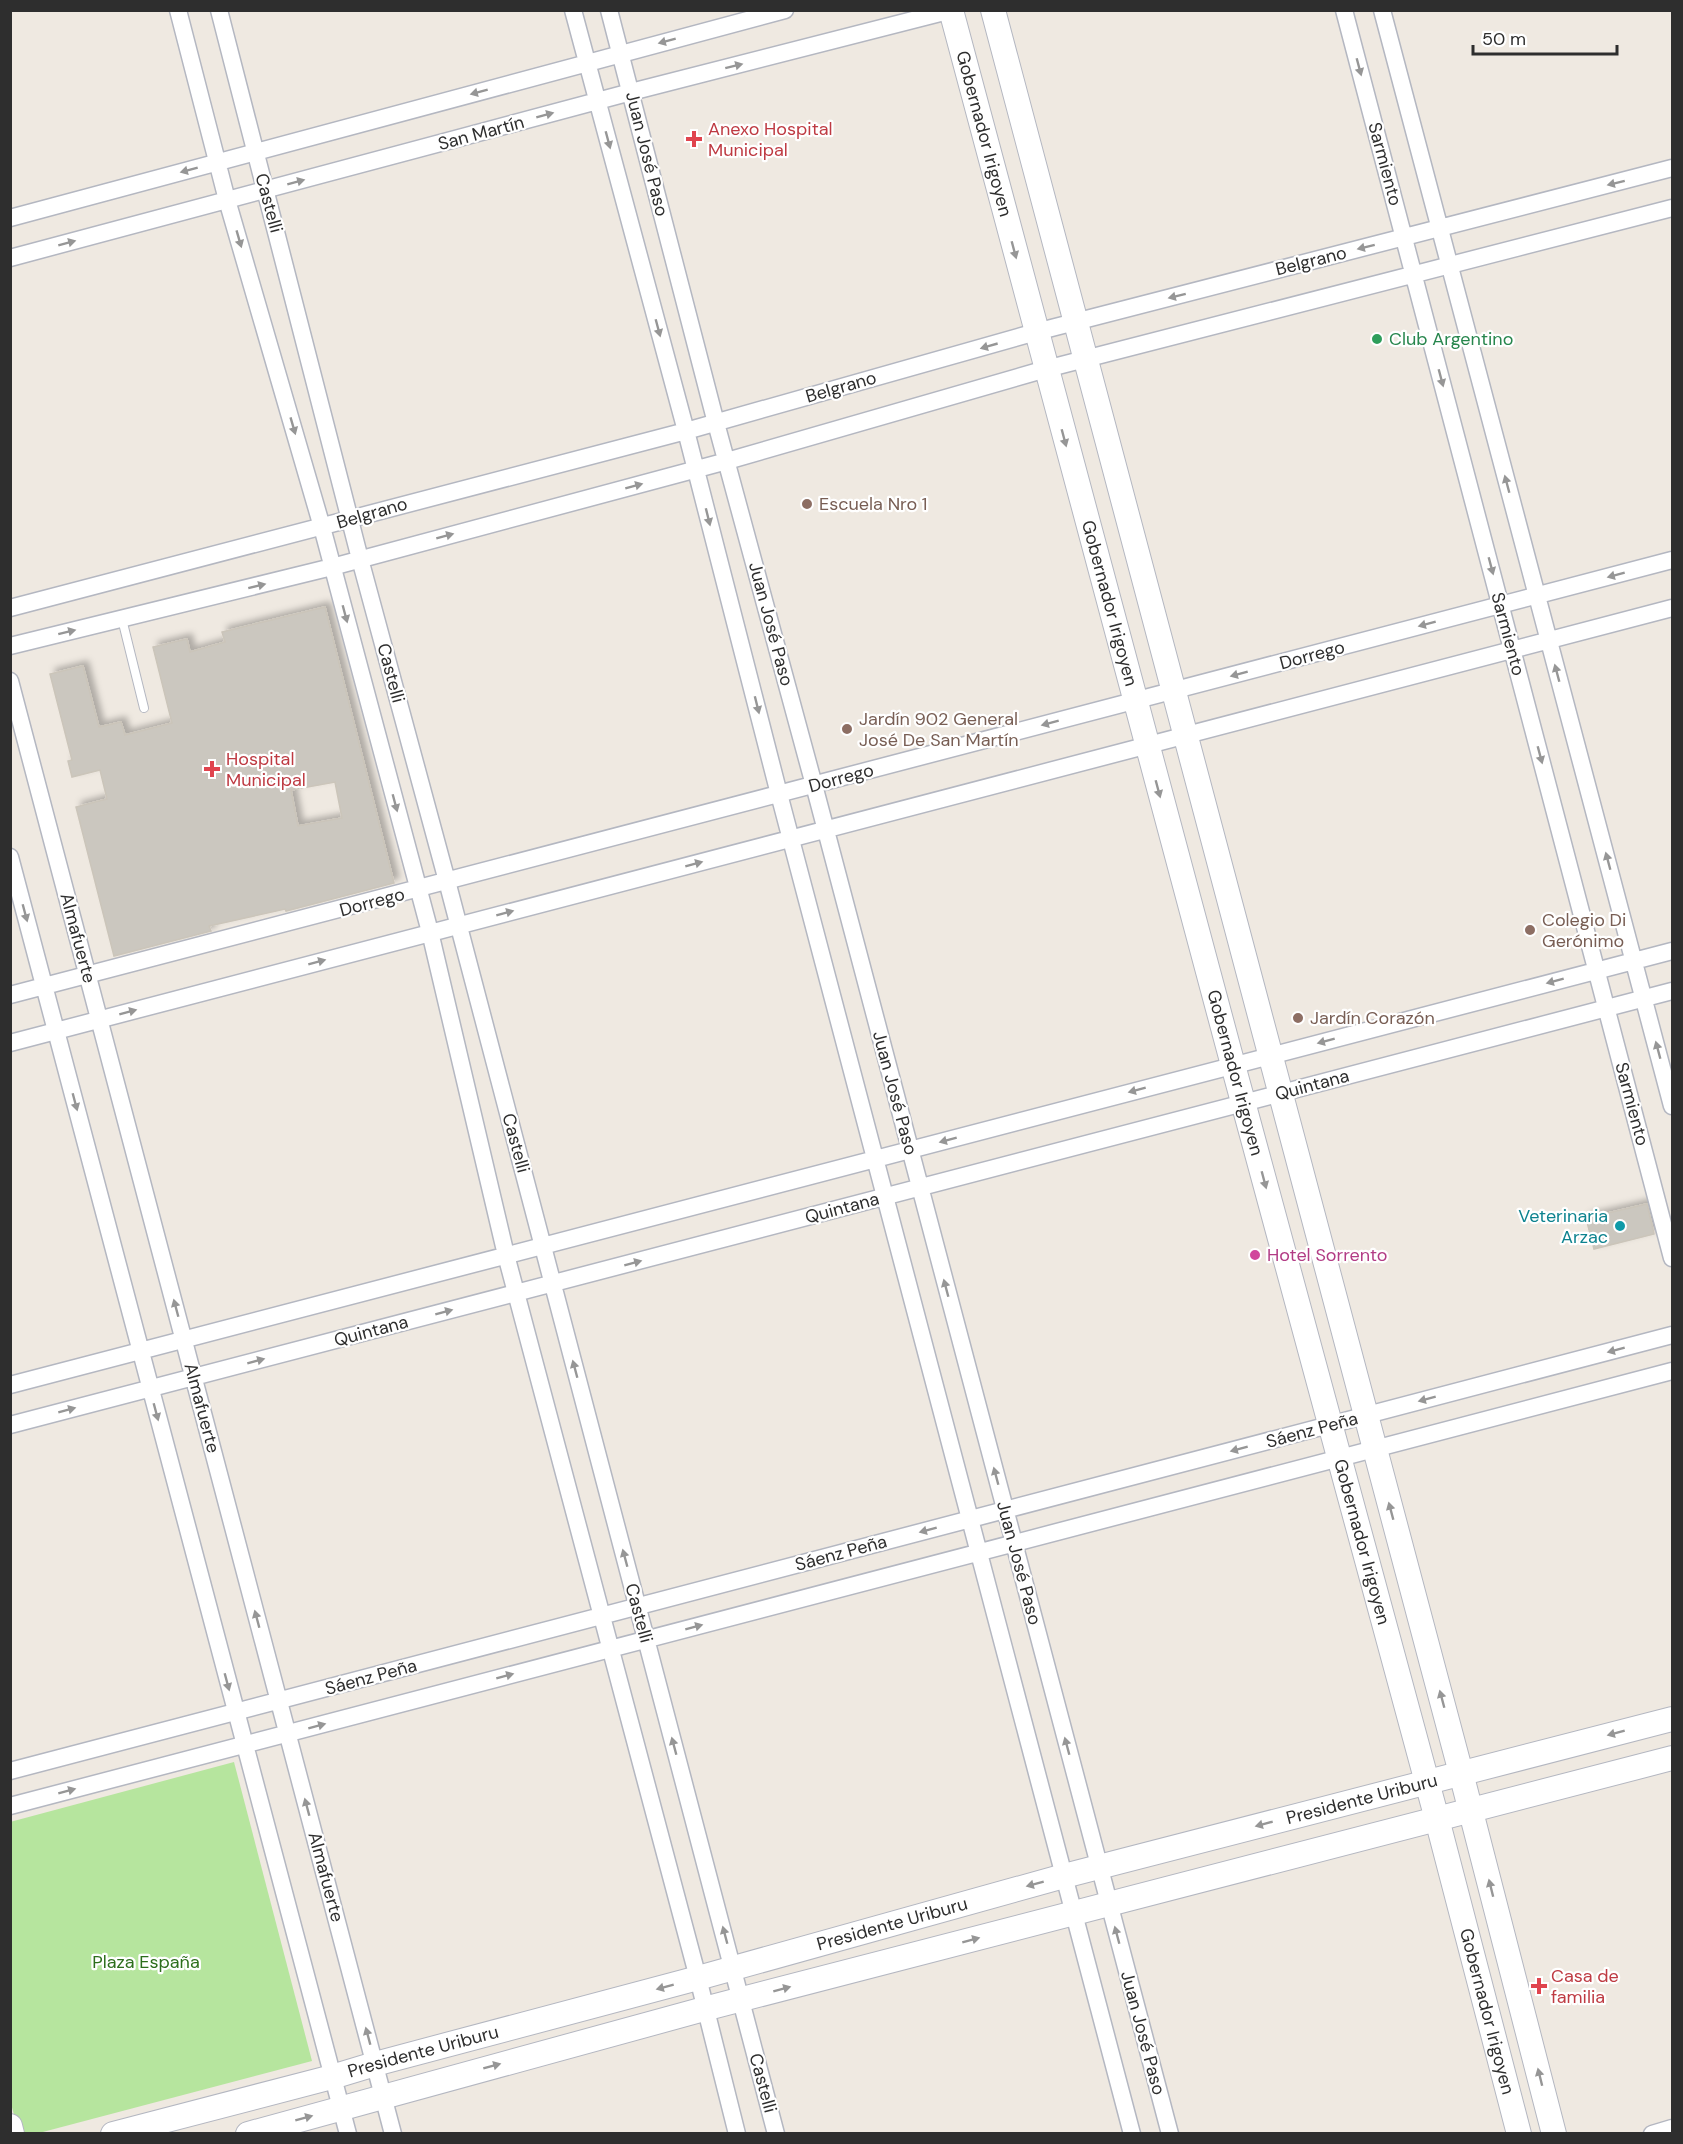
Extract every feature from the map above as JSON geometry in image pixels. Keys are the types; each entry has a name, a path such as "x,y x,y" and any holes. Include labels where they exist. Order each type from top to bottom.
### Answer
{"street":[{"name":"Castelli","path":"178,10 228,200 322,527 430,932 506,1256 737,2133"},
{"name":"Castelli","path":"219,10 360,559 459,925 776,2133"},
{"name":"Juan José Paso","path":"573,10 686,431 1132,2133"},
{"name":"Juan José Paso","path":"609,10 716,423 814,785 1170,2133"},
{"path":"10,218 785,10"},
{"name":"Gobernador Irigoyen","path":"993,10 1471,1810 1554,2133"},
{"name":"Sarmiento","path":"1344,10 1672,1258"},
{"name":"Sarmiento","path":"1382,10 1672,1106"},
{"name":"Gobernador Irigoyen","path":"951,11 1437,1819 1519,2133"},
{"name":"San Martín","path":"10,258 631,92 951,11"},
{"name":"Belgrano","path":"10,608 716,423 1036,332 1672,168"},
{"path":"10,646 332,567 696,470 1046,369 1672,208"},
{"name":"Dorrego","path":"10,995 1672,560"},
{"path":"10,1042 1672,608"},
{"name":"Almafuerte","path":"10,681 393,2133"},
{"path":"10,856 348,2133"},
{"path":"10,1385 1672,951"},
{"name":"Quintana","path":"10,1425 1672,991"},
{"name":"Sáenz Peña","path":"10,1771 1672,1335"},
{"name":"Sáenz Peña","path":"10,1806 1672,1371"},
{"name":"Presidente Uriburu","path":"113,2133 332,2077 1064,1876 1672,1719"},
{"name":"Presidente Uriburu","path":"248,2133 741,1999 1672,1758"},
{"path":"10,2126 12,2133"},
{"path":"1652,2133 1672,2128"}],"lane":[{"path":"122,619 144,708"}],"green space":[{"name":"Plaza España","path":"234,1762 312,2061 39,2133 19,2133 10,2100 10,1822"}],"building":[{"name":"Hospital Municipal","path":"325,607 394,883 286,911 285,909 209,926 211,931 114,956 76,807 107,799 100,770 72,777 68,761 72,760 50,674 83,666 99,727 121,722 125,735 172,723 153,647 187,639 190,652 225,642 222,632","holes":["335,782 342,818 298,826 291,790"]},
{"name":"Veterinaria Arzac","path":"1647,1204 1654,1234 1594,1249 1586,1218"}],"place":[{"name":"Anexo Hospital Municipal","path":"694,139"},
{"name":"Club Argentino","path":"1377,339"},
{"name":"Escuela Nro 1","path":"807,504"},
{"name":"Jardín 902 General José De San Martín","path":"847,729"},
{"name":"Hospital Municipal","path":"212,769"},
{"name":"Colegio Di Gerónimo","path":"1530,930"},
{"name":"Jardín Corazón","path":"1298,1018"},
{"name":"Veterinaria Arzac","path":"1620,1226"},
{"name":"Hotel Sorrento","path":"1255,1255"},
{"name":"Casa de familia","path":"1539,1986"}]}
